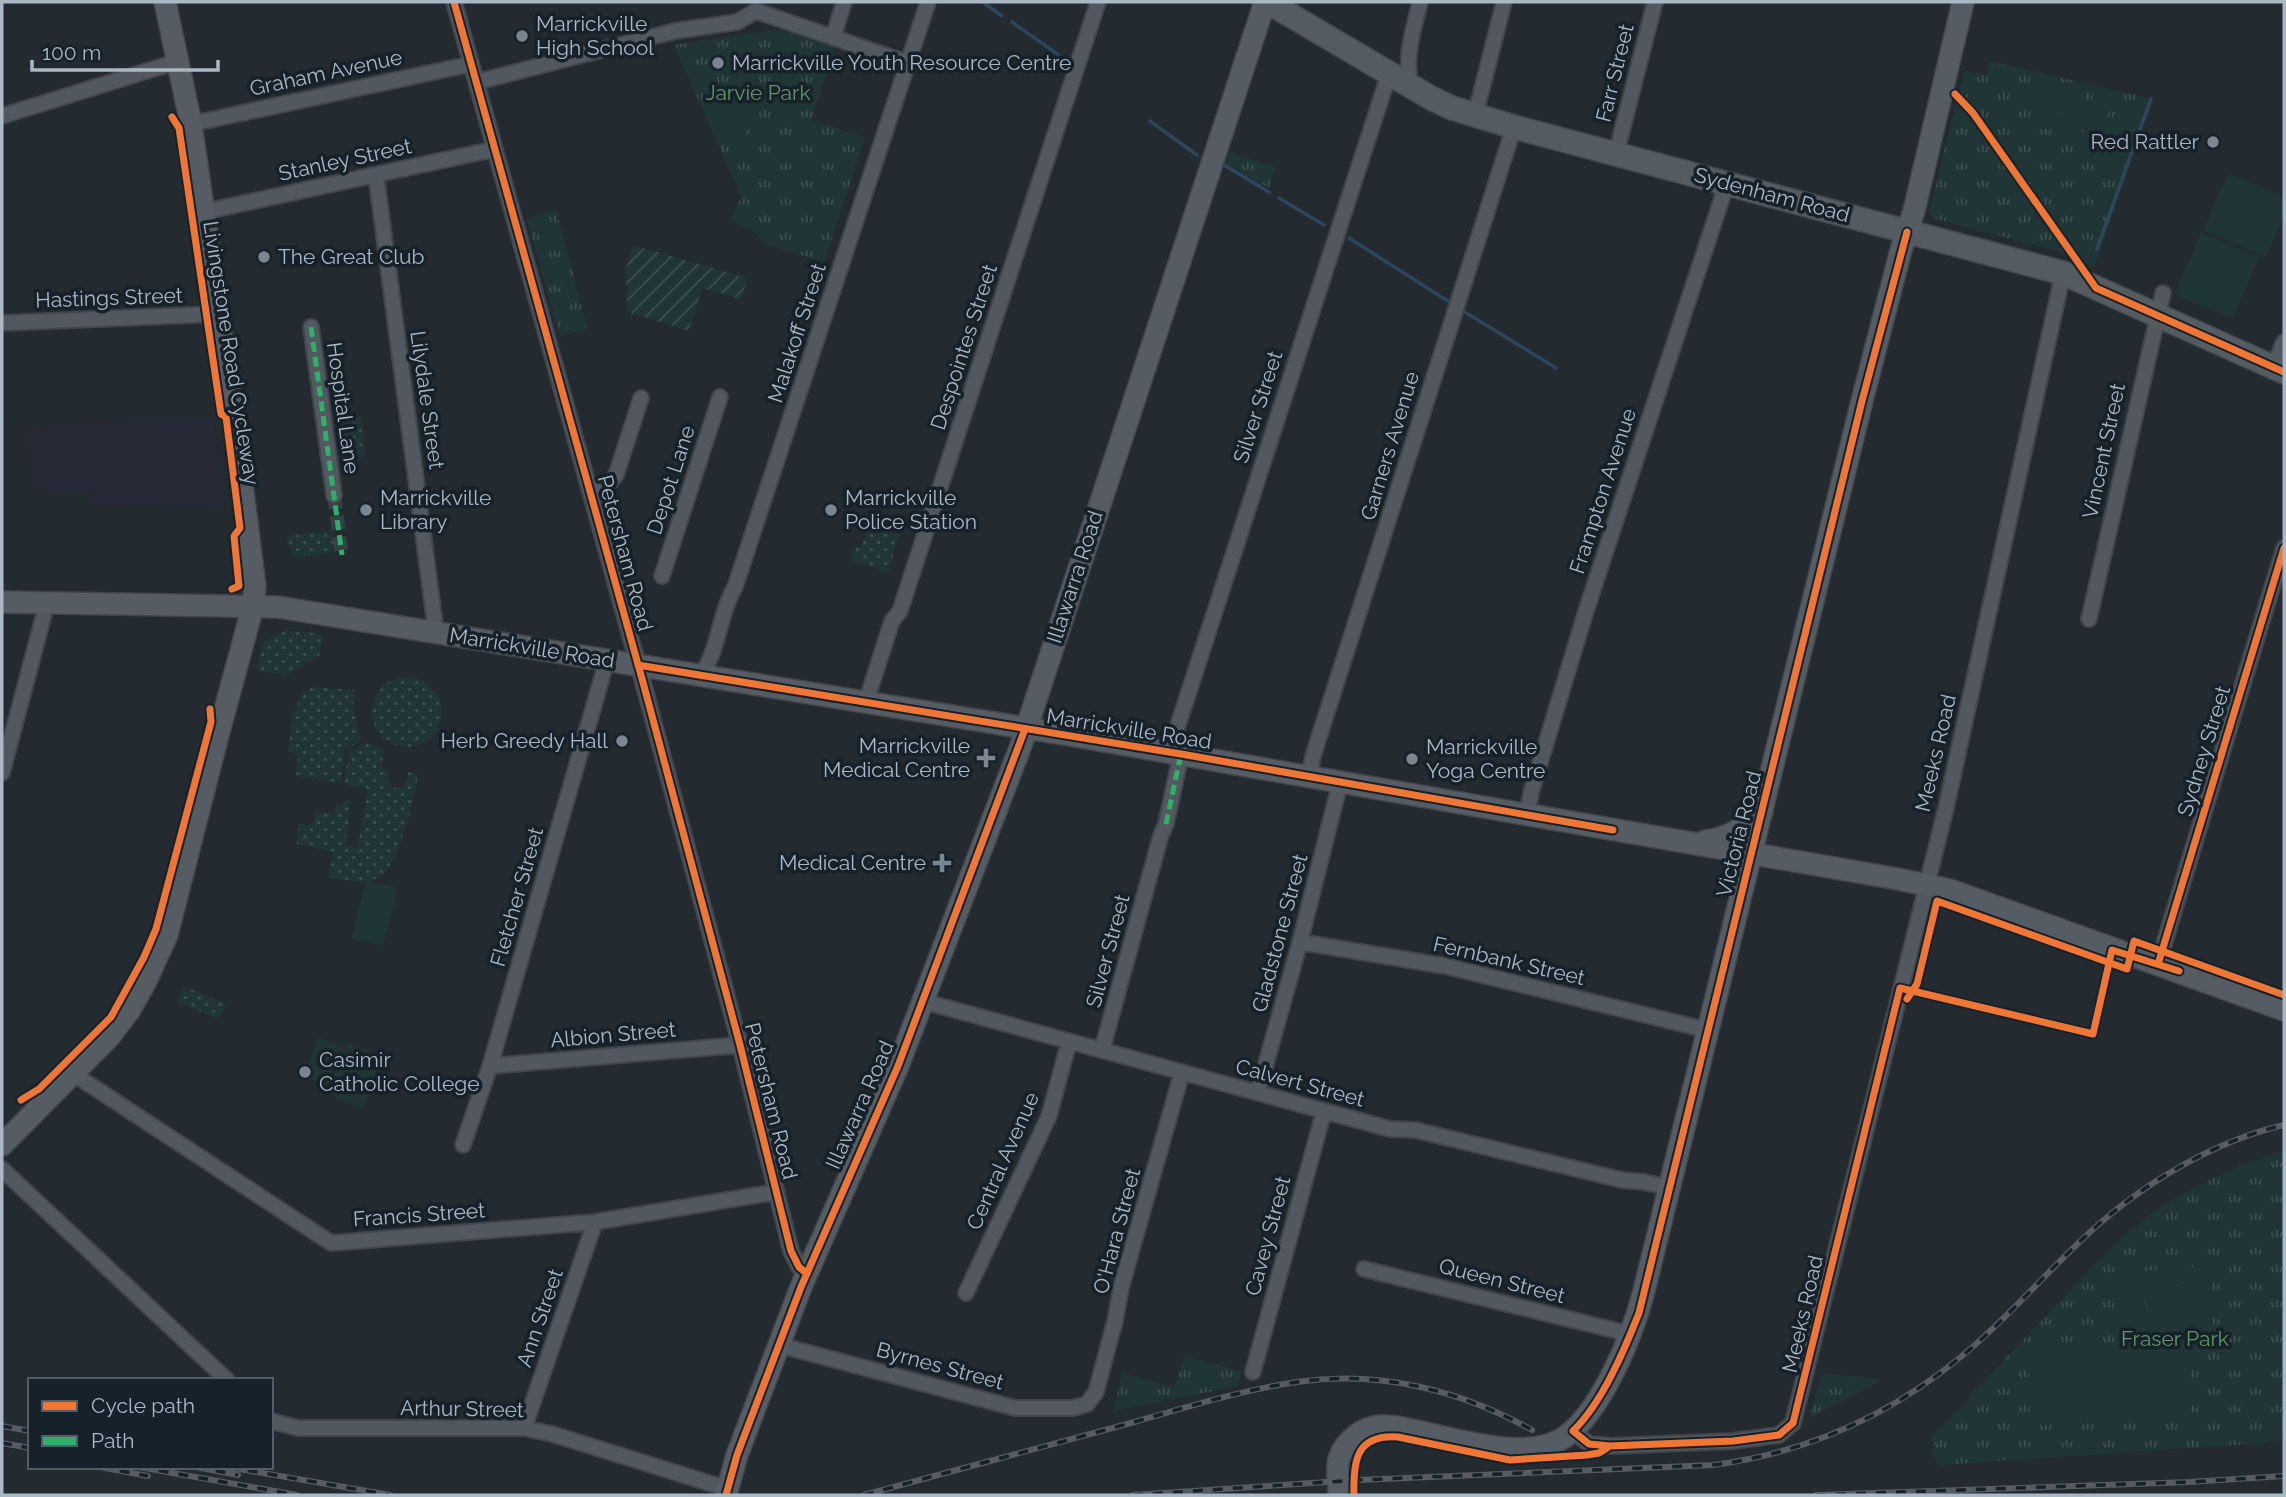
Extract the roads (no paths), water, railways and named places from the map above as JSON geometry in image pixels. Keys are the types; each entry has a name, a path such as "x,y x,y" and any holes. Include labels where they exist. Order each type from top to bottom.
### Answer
{"main road":[{"path":"2,1145 110,1036 129,1011 167,934 253,606 255,586 235,429 191,124 165,2"},
{"name":"Sydenham Road","path":"1267,2 1411,87 1452,108 2063,274 2279,370"},
{"name":"Illawarra Road","path":"727,1492 737,1455 779,1345 807,1274 898,1066 1025,729 1267,2"},
{"name":"Victoria Road","path":"1339,1495 1339,1461 1343,1450 1360,1432 1374,1426 1398,1427 1483,1445 1514,1448 1546,1445 1573,1431 1590,1412 1630,1334 1644,1291 1670,1188 1862,401 1907,232 1963,2"},
{"name":"Marrickville Road","path":"2,602 278,607 866,702 1753,853 1950,890 2284,1010"},
{"path":"1689,842 1726,837 1762,812"}],"street":[{"name":"Petersham Road","path":"454,2 638,665 740,1045 791,1251 796,1263 807,1274"},
{"path":"832,38 844,2"},
{"name":"Malakoff Street","path":"701,675 708,665 729,597 735,587 779,459 928,2"},
{"name":"Despointes Street","path":"866,702 892,621 900,611 1098,2"},
{"path":"1411,87 1408,48 1420,2"},
{"path":"1475,116 1504,2"},
{"name":"Farr Street","path":"1616,154 1655,2"},
{"path":"477,82 675,32 737,22 758,6 832,38 908,63"},
{"path":"1384,71 1399,60 1408,48"},
{"path":"2,116 179,61"},
{"name":"Graham Avenue","path":"191,124 471,64"},
{"name":"Silver Street","path":"1102,1051 1166,824 1175,754 1384,71"},
{"name":"Garners Avenue","path":"1309,778 1313,756 1514,127"},
{"name":"Stanley Street","path":"203,212 495,149"},
{"name":"Lilydale Street","path":"376,175 436,632"},
{"name":"Frampton Avenue","path":"1527,816 1531,793 1586,611 1727,183"},
{"name":"Meeks Road","path":"1573,1431 1593,1446 1638,1445 1733,1441 1779,1435 1793,1423 1947,800 2063,274"},
{"name":"Vincent Street","path":"2089,619 2162,293"},
{"name":"Hastings Street","path":"2,323 217,314"},
{"name":"Hospital Lane","path":"311,327 334,495"},
{"path":"2279,370 2284,342"},
{"name":"Depot Lane","path":"662,576 720,397"},
{"path":"589,489 605,484 616,475 641,398"},
{"name":"Sydney Street","path":"2158,964 2284,548"},
{"path":"2,773 47,603"},
{"name":"Fletcher Street","path":"463,1144 490,1066 607,660"},
{"name":"Gladstone Street","path":"1258,1092 1300,942 1340,783"},
{"name":"Fernbank Street","path":"1300,942 1445,966 1707,1030"},
{"name":"Calvert Street","path":"922,1001 1390,1129 1415,1130 1622,1180 1670,1188"},
{"name":"Central Avenue","path":"966,1293 1049,1116 1069,1042"},
{"name":"Albion Street","path":"490,1066 740,1045"},
{"name":"O'Hara Street","path":"1091,1400 1096,1392 1121,1288 1182,1072"},
{"name":"Francis Street","path":"72,1073 331,1243 596,1222 776,1192"},
{"name":"Cavey Street","path":"1253,1372 1324,1111"},
{"path":"2,1169 225,1378"},
{"name":"Ann Street","path":"524,1429 596,1222"},
{"name":"Queen Street","path":"1364,1269 1630,1334"},
{"name":"Byrnes Street","path":"779,1345 1015,1408 1073,1408 1091,1400"},
{"name":"Arthur Street","path":"273,1422 298,1428 524,1429 552,1434 727,1492"}],"waterway":[{"path":"983,2 1002,16"},
{"path":"1012,22 1060,56"},
{"path":"2097,249 2151,99"},
{"path":"1150,121 1197,155"},
{"path":"1224,165 1269,192"},
{"path":"1279,198 1324,225"},
{"path":"1349,238 1454,305"},
{"path":"1460,309 1556,368"}],"tunnel":[{"path":"334,495 342,555"}],"railway":[{"path":"1133,1495 1358,1480 1713,1465 1781,1451 1813,1441 1876,1414 1905,1397 1962,1356 2099,1224 2162,1177 2210,1151 2284,1125"},
{"path":"864,1495 1228,1396 1297,1382 1358,1379 1418,1386 1476,1404 1532,1430"},
{"path":"2,1426 28,1431"},
{"path":"2,1443 28,1448"},
{"path":"111,1469 148,1476"},
{"path":"150,1469 297,1495"},
{"path":"206,1469 238,1475"},
{"path":"240,1469 390,1495"},
{"path":"1816,1495 2190,1482 2284,1476"}],"place":[{"name":"Marrickville High School","path":"522,36"},
{"name":"Marrickville Youth Resource Centre","path":"718,63"},
{"name":"Red Rattler","path":"2213,142"},
{"name":"The Great Club","path":"264,257"},
{"name":"Marrickville Library","path":"366,510"},
{"name":"Marrickville Police Station","path":"831,510"},
{"name":"Herb Greedy Hall","path":"622,741"},
{"name":"Marrickville Medical Centre","path":"986,758"},
{"name":"Marrickville Yoga Centre","path":"1412,759"},
{"name":"Medical Centre","path":"942,863"},
{"name":"Casimir Catholic College","path":"305,1072"}],"park label":[{"name":"Jarvie Park","path":"758,93"},
{"name":"Fraser Park","path":"2175,1339"}]}
